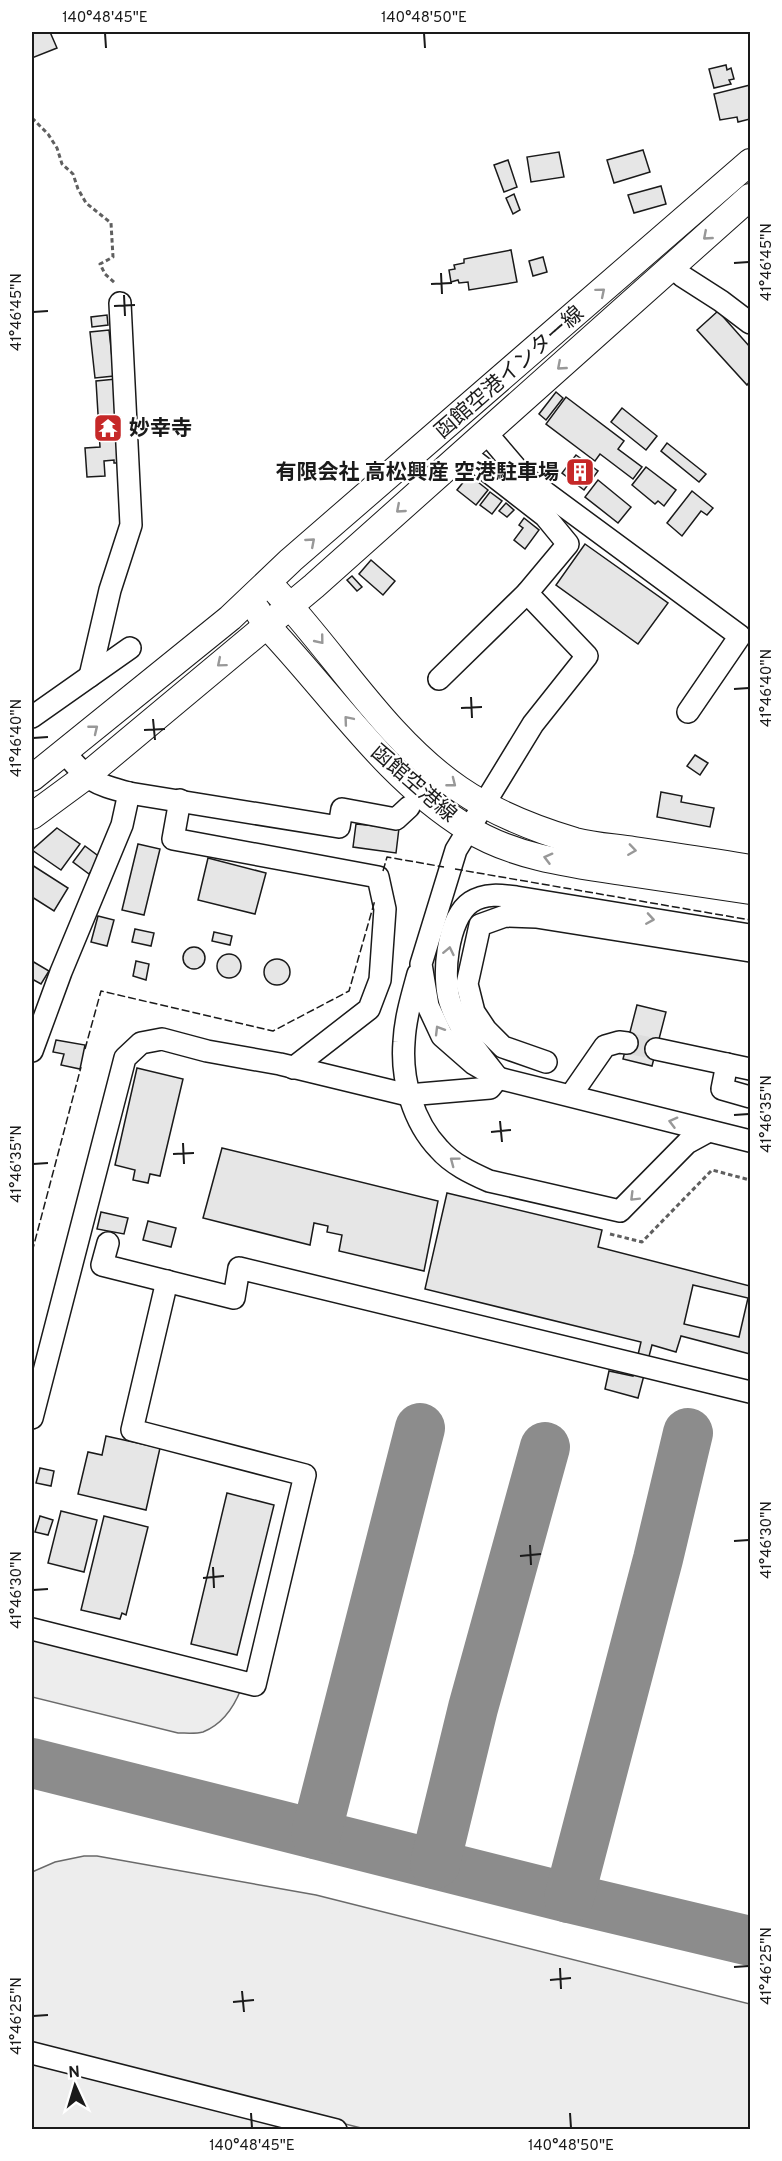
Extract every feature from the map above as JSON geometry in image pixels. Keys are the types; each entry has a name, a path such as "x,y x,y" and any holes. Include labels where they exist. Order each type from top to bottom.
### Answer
{"main road":[{"name":"函館空港インター線","path":"258,590 750,162"},
{"name":"函館空港インター線","path":"289,605 750,197"},
{"name":"函館空港線","path":"258,590 289,605 389,726 435,770 484,805 518,821 577,842 750,868"},
{"name":"函館空港線","path":"258,590 266,625 371,746 422,796 468,829 510,848 569,864 750,891"},
{"path":"32,778 222,625 258,590"},
{"path":"34,811 85,777 289,605"}],"street":[{"path":"682,276 750,323"},
{"path":"90,676 110,590 131,525 120,303"},
{"path":"494,442 524,476 740,636 688,712"},
{"path":"439,679 526,593 568,544 545,516 473,460"},
{"path":"526,593 587,656 533,723 456,850 407,1017 403,1043 408,1095 438,1149 472,1174 489,1181 620,1211 687,1143 709,1131"},
{"path":"32,717 130,648"},
{"path":"65,753 85,777 98,784 129,793 339,827 342,809 396,819 409,807"},
{"path":"32,1051 61,972 122,825 129,793"},
{"path":"180,800 174,839 378,877 386,909 380,980 369,1009 292,1068"},
{"path":"498,1078 464,1032 447,992 446,966 451,939 463,910 471,902 496,895 516,897 750,935"},
{"path":"546,1062 503,1047 486,1030 474,1012 467,984 480,925 505,916 536,917 750,951"},
{"path":"421,963 428,1006 442,1036 474,1064 498,1078 750,1141"},
{"path":"32,1418 124,1058 141,1043 162,1039 207,1052 292,1068 408,1095 490,1088 498,1078"},
{"path":"571,1095 604,1046 619,1042 627,1043"},
{"path":"657,1049 750,1069"},
{"path":"727,1064 722,1089 750,1097"},
{"path":"108,1243 102,1264 234,1298 239,1268 750,1392"},
{"path":"32,1629 255,1685 305,1474 132,1430 167,1281"},
{"path":"32,2053 336,2130"}],"path":[{"path":"32,118 48,134 57,148 62,164 73,174 86,203 111,223 113,257 100,264 105,274 118,285 120,303"},
{"path":"610,1234 642,1242 712,1170 750,1180"}],"shaded area":[{"path":"32,1636 241,1689 222,1720 210,1729 194,1733 178,1733 32,1697"},
{"path":"84,1856 97,1856 316,1895 750,2004 750,2129 365,2129 32,2045 32,1872 55,1862"},
{"path":"32,2060 308,2129 32,2129"}],"building":[{"path":"32,32 50,32 57,48 32,58"},
{"path":"726,65 727,70 731,68 734,79 729,80 731,84 714,88 709,69"},
{"path":"750,85 750,119 738,122 737,117 720,120 714,94"},
{"path":"643,150 650,172 614,183 607,160"},
{"path":"559,152 564,177 531,182 527,157"},
{"path":"508,160 517,187 504,192 494,165"},
{"path":"661,186 666,204 634,213 628,195"},
{"path":"514,194 520,210 513,214 506,198"},
{"path":"511,250 517,282 469,290 468,282 459,283 458,280 451,282 449,270 455,269 454,265 464,263 464,259"},
{"path":"543,257 547,272 533,276 529,261"},
{"path":"718,311 750,347 750,381 747,385 697,330"},
{"path":"107,315 108,325 92,327 91,317"},
{"path":"109,330 114,376 95,378 90,332"},
{"path":"116,379 122,463 114,463 114,460 104,461 105,476 87,477 85,448 100,447 96,381"},
{"path":"556,392 563,398 546,420 539,414"},
{"path":"566,397 624,441 618,449 642,467 633,479 600,454 595,461 546,424"},
{"path":"622,408 657,436 646,450 611,422"},
{"path":"667,443 706,474 699,482 661,451"},
{"name":"有限会社 高松興産 空港駐車場","path":"576,455 598,471 584,490 562,473"},
{"path":"646,467 676,490 664,506 658,501 655,504 632,485"},
{"path":"469,475 488,490 476,505 457,490"},
{"path":"598,480 631,507 618,523 585,497"},
{"path":"692,491 713,508 707,515 701,511 682,536 667,523"},
{"path":"490,492 502,501 492,514 480,505"},
{"path":"506,503 514,510 507,517 499,511"},
{"path":"524,518 539,530 525,549 514,540 523,528 519,525"},
{"path":"585,544 668,603 638,644 556,585"},
{"path":"371,560 395,581 383,595 359,574"},
{"path":"352,576 362,587 357,591 347,580"},
{"path":"695,755 708,763 700,775 687,766"},
{"path":"661,792 682,796 681,802 714,808 710,827 657,817"},
{"path":"356,824 399,828 396,853 353,847"},
{"path":"57,828 80,844 61,870 32,850"},
{"path":"138,844 160,849 144,915 122,910"},
{"path":"85,846 101,858 89,874 73,862"},
{"path":"208,858 266,873 255,914 198,900"},
{"path":"32,865 68,888 54,911 32,897"},
{"path":"98,916 114,920 107,946 91,942"},
{"path":"135,929 154,933 151,946 132,942"},
{"path":"214,932 232,936 230,945 212,941"},
{"path":"194,947 202,950 205,958 202,966 194,969 186,966 183,958 186,950"},
{"path":"229,954 237,958 241,966 237,974 229,978 221,974 217,966 221,958"},
{"path":"277,959 286,963 290,972 286,981 277,985 268,981 264,972 268,963"},
{"path":"32,961 49,971 41,984 32,979"},
{"path":"136,961 149,964 146,980 133,976"},
{"path":"637,1005 666,1012 652,1066 623,1059"},
{"path":"56,1040 85,1045 80,1069 61,1065 64,1054 53,1052"},
{"path":"137,1068 183,1079 160,1176 150,1174 148,1183 133,1180 135,1170 115,1165"},
{"path":"222,1148 438,1201 424,1271 339,1251 342,1235 327,1232 328,1226 314,1223 310,1245 203,1218"},
{"path":"447,1193 602,1230 598,1247 750,1286 750,1354 681,1336 676,1352 652,1345 638,1398 605,1389 609,1371 633,1376 641,1342 425,1289","holes":["693,1285 748,1298 739,1337 684,1324"]},
{"path":"101,1212 128,1218 124,1234 97,1229"},
{"path":"148,1221 176,1228 171,1247 143,1240"},
{"path":"106,1436 160,1448 146,1510 78,1494 88,1452 102,1455"},
{"path":"40,1468 54,1471 51,1486 36,1483"},
{"path":"227,1493 274,1505 237,1655 191,1644"},
{"path":"61,1511 97,1520 84,1572 48,1563"},
{"path":"40,1516 53,1520 48,1535 35,1532"},
{"path":"104,1516 148,1527 126,1615 122,1613 120,1619 81,1610"}],"taxiway":[{"path":"316,1834 420,1428"},
{"path":"569,1898 658,1559 688,1433"},
{"path":"435,1864 473,1708 545,1447"},
{"path":"32,1763 569,1898 750,1941"}],"tunnel":[{"path":"627,1043 656,1049"}],"fence":[{"path":"383,871 387,857 444,867"},
{"path":"455,869 750,920"},
{"path":"85,1049 101,991 273,1031 349,991 375,900"},
{"path":"32,1252 81,1067"}],"place":[{"name":"妙幸寺","path":"108,428"},
{"name":"有限会社 高松興産 空港駐車場","path":"580,472"}]}
